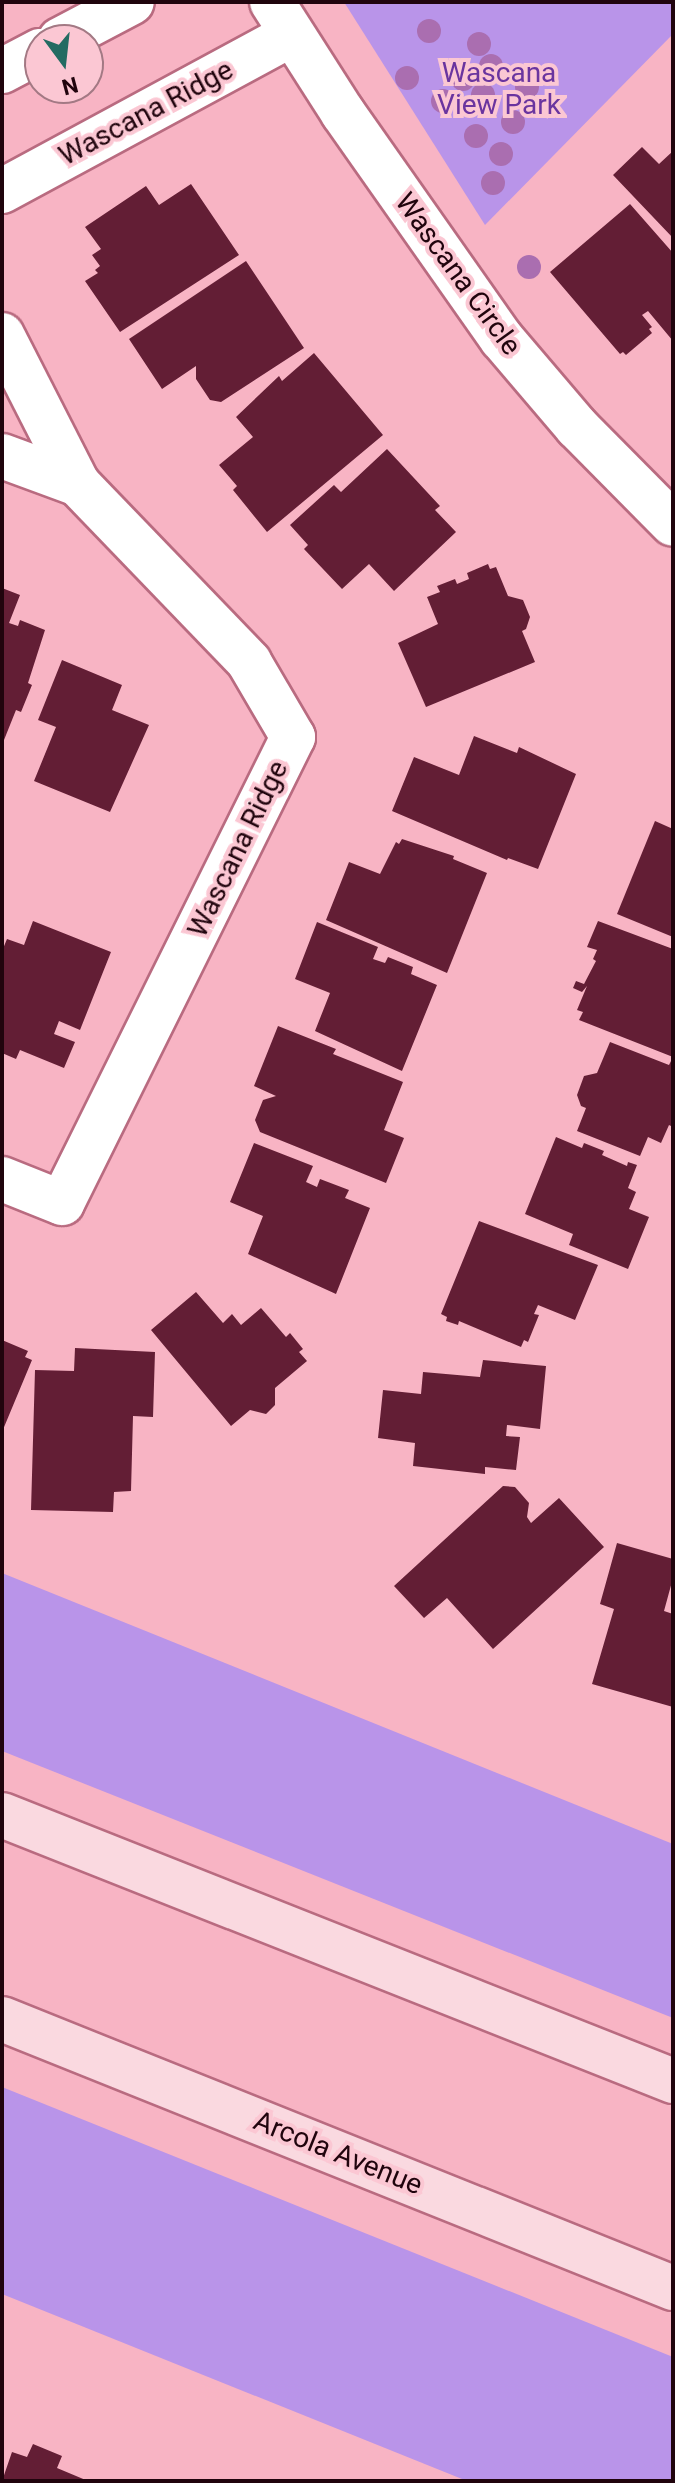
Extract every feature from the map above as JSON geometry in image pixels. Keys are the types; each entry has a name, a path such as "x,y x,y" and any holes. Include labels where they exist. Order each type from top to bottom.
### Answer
{"main road":[{"path":"2,1815 673,2081"},
{"name":"Arcola Avenue","path":"2,2019 673,2288"}],"street":[{"path":"90,24 132,2"},
{"name":"Wascana Ridge","path":"2,191 281,18"},
{"name":"Wascana Circle","path":"281,18 502,339 577,427 667,506"},
{"path":"2,71 24,59"},
{"name":"Wascana Ridge","path":"2,335 78,484 249,662 293,737 62,1203 2,1179"},
{"name":"Wascana Ridge","path":"2,456 78,484"}],"green space":[{"name":"Wascana View Park","path":"344,2 673,2 673,34 485,225"},
{"path":"2,1573 673,1844 673,2018 2,1751"},
{"path":"2,2087 673,2357 673,2481 467,2481 2,2294"}],"building":[{"path":"642,147 659,164 673,151 673,238 613,175"},
{"path":"191,184 239,255 120,332 85,281 98,273 95,270 100,266 92,255 101,249 85,227 146,186 159,205"},
{"path":"630,204 673,253 673,341 648,311 642,315 652,327 649,329 652,333 626,355 623,352 620,354 550,272"},
{"path":"246,261 304,348 221,402 210,400 196,379 196,366 162,389 129,339"},
{"path":"314,353 383,435 267,532 233,490 237,486 219,465 253,437 236,417 279,376 282,381"},
{"path":"387,449 440,506 435,510 456,532 394,591 369,564 342,589 304,549 308,545 290,525 334,485 341,492"},
{"path":"488,564 490,569 496,567 508,596 523,600 530,617 526,629 522,631 535,662 426,707 398,643 438,624 427,597 440,592 437,586 455,579 457,584 469,579 467,573"},
{"path":"2,588 20,595 9,623 18,626 20,620 45,630 28,683 32,685 21,712 16,710 2,745"},
{"path":"62,660 122,685 112,710 149,725 110,812 34,781 56,727 38,720"},
{"path":"474,736 517,753 519,747 576,774 538,869 507,860 392,811 414,757 459,775"},
{"path":"655,821 673,829 673,937 617,914"},
{"path":"402,839 454,856 453,859 487,873 447,973 326,920 349,862 380,874 396,842 399,844"},
{"path":"33,921 111,952 80,1030 59,1021 54,1034 75,1042 64,1068 20,1050 16,1059 2,1053 2,951 7,939 24,945"},
{"path":"598,921 673,949 673,1057 579,1020 583,1012 577,1010 587,986 582,992 573,988 576,981 584,984 596,961 593,959 597,950 587,947"},
{"path":"317,922 378,947 373,959 385,963 388,957 413,967 411,974 437,985 402,1071 315,1031 330,993 295,979"},
{"path":"278,1026 336,1049 333,1054 403,1082 384,1130 404,1138 386,1183 260,1132 255,1120 263,1100 276,1096 254,1086"},
{"path":"610,1042 669,1065 673,1057 673,1127 669,1125 661,1143 648,1137 640,1156 577,1131 586,1108 581,1106 577,1095 584,1076 597,1073"},
{"path":"556,1137 582,1148 584,1143 604,1151 602,1155 627,1166 628,1162 637,1165 628,1188 636,1192 629,1209 649,1217 628,1269 569,1245 573,1234 525,1214"},
{"path":"254,1143 313,1166 306,1182 317,1187 320,1179 349,1190 345,1198 370,1208 336,1294 248,1254 263,1216 230,1202"},
{"path":"479,1221 598,1265 575,1320 538,1305 534,1314 539,1315 528,1342 524,1340 521,1347 459,1321 458,1325 446,1321 447,1317 441,1314"},
{"path":"196,1292 223,1323 232,1314 241,1325 261,1308 286,1337 290,1333 303,1349 299,1352 307,1361 275,1388 275,1405 266,1414 250,1410 231,1426 151,1330"},
{"path":"2,1340 28,1351 25,1357 32,1360 2,1432"},
{"path":"75,1348 155,1352 153,1417 133,1416 131,1491 114,1492 113,1512 31,1510 35,1370 74,1371"},
{"path":"483,1360 546,1366 540,1429 507,1425 506,1436 520,1437 516,1470 485,1467 485,1474 413,1466 415,1443 378,1438 383,1390 421,1394 423,1372 480,1377"},
{"path":"503,1486 515,1487 529,1503 527,1517 531,1523 559,1498 604,1547 493,1649 447,1598 424,1618 394,1586"},
{"path":"617,1543 673,1559 673,1578 664,1611 673,1614 673,1707 592,1684 614,1609 600,1604"},
{"path":"33,2444 62,2456 57,2468 88,2481 2,2481 12,2452 27,2457"}]}
